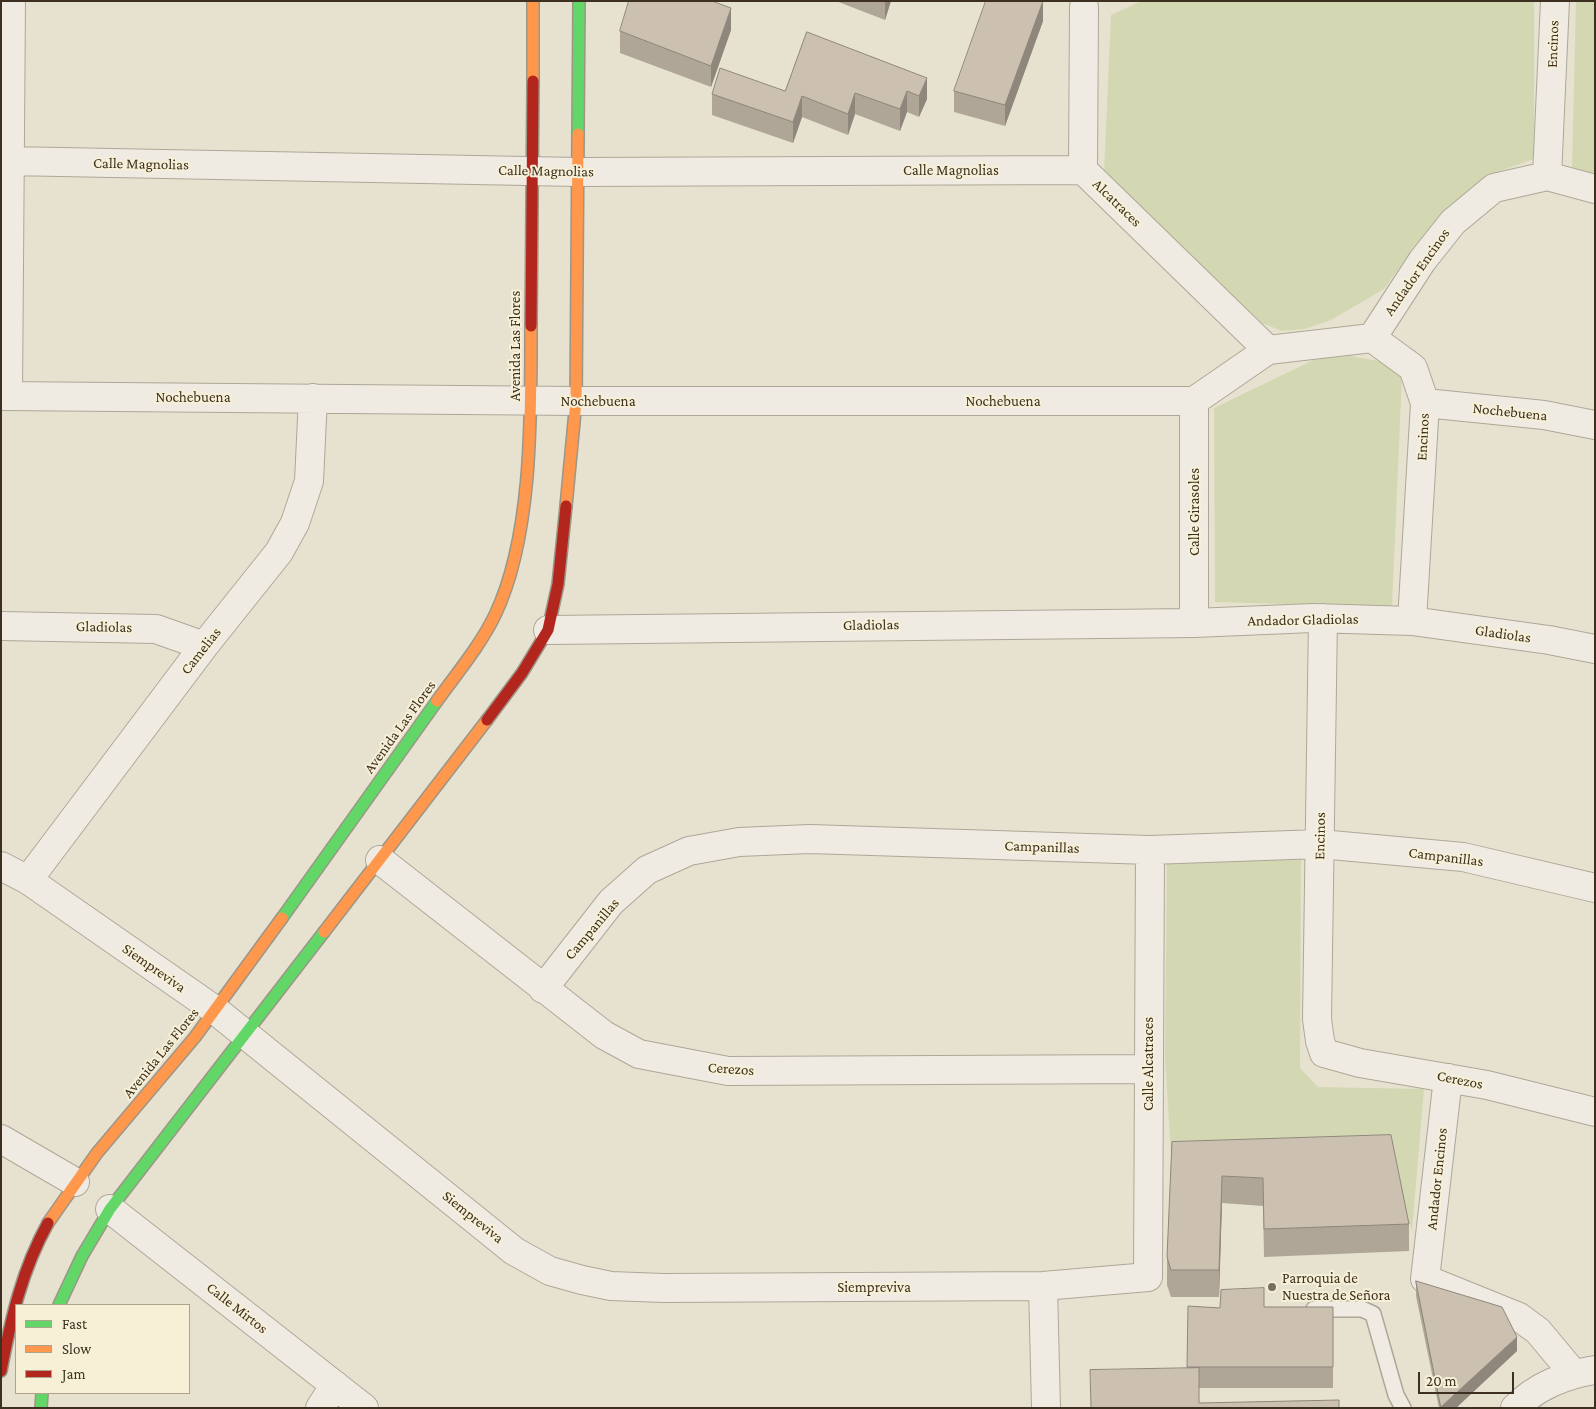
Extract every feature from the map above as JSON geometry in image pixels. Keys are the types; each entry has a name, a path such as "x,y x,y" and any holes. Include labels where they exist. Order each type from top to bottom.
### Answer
{"street":[{"path":"5,396 11,1"},
{"name":"Avenida Las Flores","path":"16,1304 21,1283 36,1245 75,1182 215,1010 475,648 495,615 516,550 524,504 530,400 533,1"},
{"path":"59,1304 67,1283 88,1242 110,1209 516,681 548,630 559,576 576,401 579,1"},
{"name":"Encinos","path":"1547,176 1554,1"},
{"name":"Alcatraces","path":"1084,3 1083,170 1268,350"},
{"name":"Calle Magnolias","path":"9,161 531,172 1083,170"},
{"path":"1547,176 1595,189"},
{"name":"Andador Encinos","path":"1372,338 1422,261 1453,222 1494,188 1547,176"},
{"path":"1194,401 1268,350 1372,338 1413,368 1424,403"},
{"name":"Nochebuena","path":"5,396 576,401 1194,401"},
{"name":"Camelias","path":"28,880 204,646 279,552 295,523 310,482 314,398"},
{"name":"Calle Girasoles","path":"1194,401 1194,623"},
{"name":"Encinos","path":"1412,621 1424,403"},
{"name":"Nochebuena","path":"1424,403 1544,416 1595,425"},
{"name":"Encinos","path":"1323,618 1317,1019 1324,1053"},
{"name":"Andador Gladiolas","path":"1194,623 1323,618 1412,621"},
{"name":"Gladiolas","path":"1412,621 1549,640 1595,649"},
{"name":"Gladiolas","path":"548,630 1194,623"},
{"name":"Gladiolas","path":"1,626 156,629 204,646"},
{"name":"Campanillas","path":"543,989 611,902 647,870 689,851 739,842 810,840 1150,850 1320,844 1463,857 1595,888"},
{"name":"Calle Alcatraces","path":"1148,1277 1150,850"},
{"name":"Cerezos","path":"380,860 604,1035 639,1054 728,1071 1148,1069"},
{"name":"Siempreviva","path":"1,866 28,880 215,1010 514,1251 550,1271 610,1286 654,1287 1043,1286 1148,1277"},
{"name":"Cerezos","path":"1324,1053 1360,1063 1487,1085 1595,1112"},
{"name":"Andador Encinos","path":"1448,1078 1425,1279 1519,1317 1538,1331 1584,1372"},
{"path":"1,1139 75,1182"},
{"name":"Calle Mirtos","path":"110,1209 364,1408"},
{"path":"1043,1286 1046,1408"},
{"name":"Avenida Las Flores","path":"1,1371 15,1307"},
{"path":"1515,1408 1526,1397 1584,1372"},
{"path":"320,1408 335,1385"},
{"path":"41,1408 42,1394"}],"lane":[{"path":"1304,1309 1362,1309 1373,1314 1396,1395 1403,1408"}],"green space":[{"path":"1141,1 1534,1 1534,159 1486,176 1414,247 1384,289 1331,320 1305,329 1282,331 1262,323 1104,172 1111,15"},
{"path":"1576,1 1595,1 1595,174 1572,169"},
{"path":"1330,352 1389,363 1402,376 1392,607 1215,602 1214,408"},
{"path":"1167,855 1301,855 1300,1068 1318,1087 1424,1089 1412,1231 1390,1162 1172,1170 1165,1057"}],"building":[{"path":"629,1 712,1 731,8 711,66 620,31"},
{"path":"986,1 1043,1 1005,105 954,91"},
{"path":"807,32 927,78 919,96 907,91 900,109 855,93 848,114 802,96 793,122 712,94 720,68 785,91"},
{"path":"1391,1135 1409,1224 1264,1229 1263,1178 1222,1176 1219,1270 1171,1270 1167,1257 1172,1142"},
{"path":"1416,1281 1502,1307 1517,1337 1441,1407"},
{"path":"1264,1288 1264,1307 1333,1307 1333,1367 1187,1367 1188,1306 1220,1308 1221,1290"},
{"path":"1199,1368 1199,1403 1339,1400 1339,1408 1091,1408 1090,1370"}],"traffic: fast":[{"path":"578,134 579,1"},
{"path":"282,918 437,701"},
{"path":"59,1304 82,1256 110,1209 324,932"},
{"path":"41,1408 42,1394"}],"traffic: slow":[{"path":"533,1 533,81"},
{"path":"566,506 576,401 578,134"},
{"path":"437,701 475,648 495,615 517,549 523,512 530,435 531,326"},
{"path":"324,932 487,720"},
{"path":"48,1223 97,1153 195,1037 282,918"}],"traffic: jam":[{"path":"531,326 533,81"},
{"path":"487,720 522,673 548,630 558,584 566,506"},
{"path":"16,1304 31,1258 48,1223"},
{"path":"1,1371 15,1307"}],"place":[{"name":"Parroquia de Nuestra de Señora","path":"1272,1287"}]}
